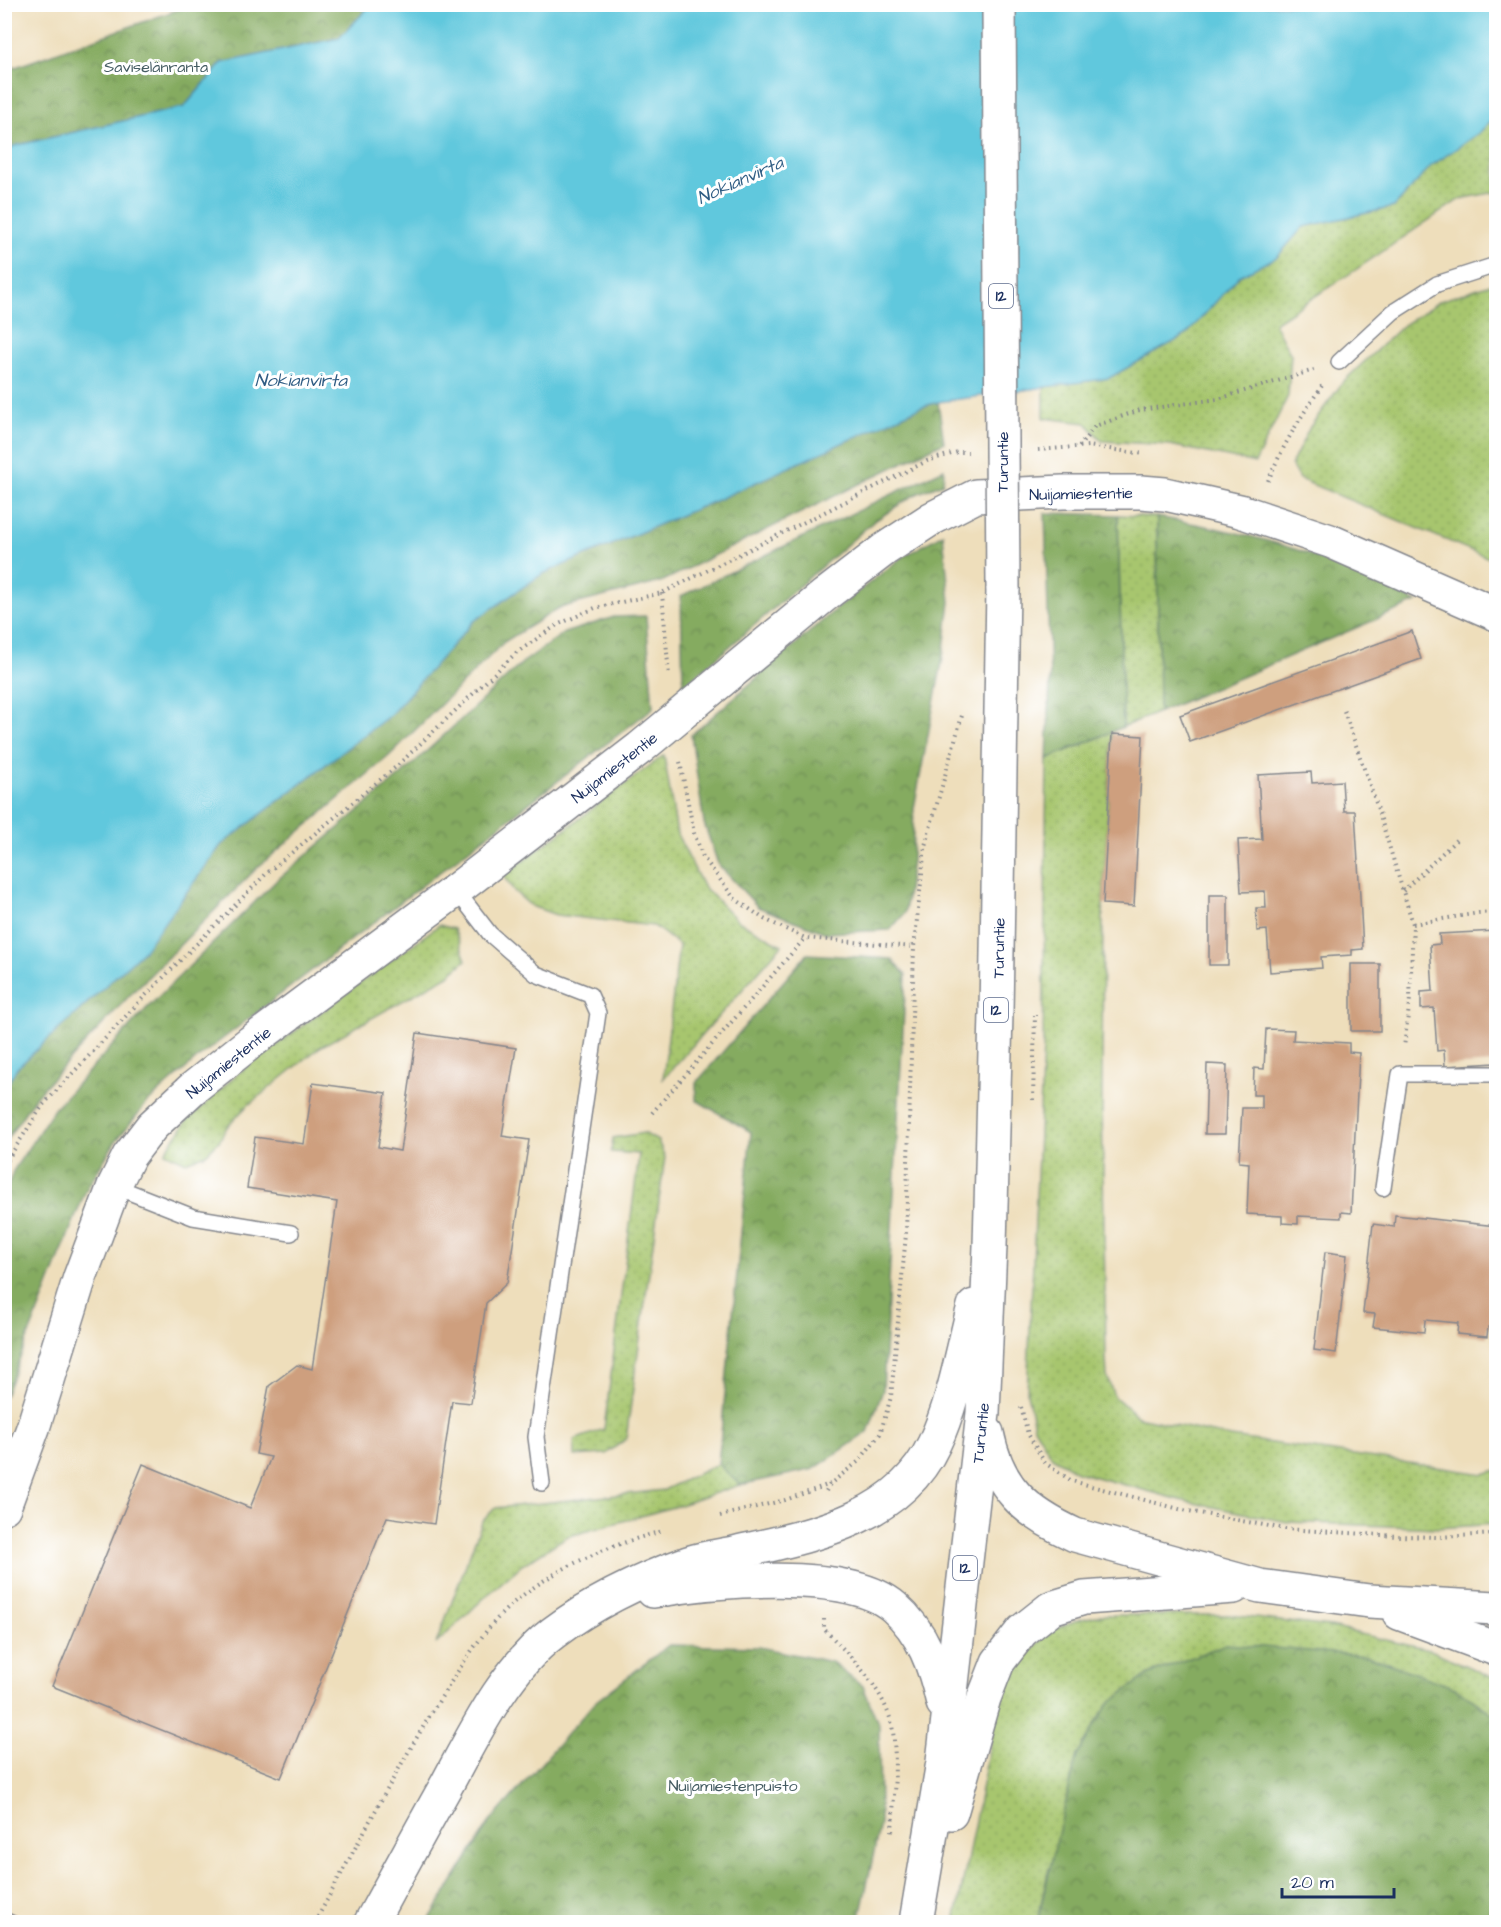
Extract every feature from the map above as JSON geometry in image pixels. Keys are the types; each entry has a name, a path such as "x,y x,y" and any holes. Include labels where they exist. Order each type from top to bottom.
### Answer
{"main road":[{"name":"Turuntie","path":"919,1909 947,1723 983,1413 990,1246 1001,773 1003,588 999,4"},
{"name":"Nuijamiestentie","path":"4,1507 33,1428 80,1277 114,1186 129,1156 152,1126 193,1088 251,1042 456,890 640,748 825,595 885,549 932,519 976,496 1141,492 1165,494 1240,511 1330,541 1497,614"},
{"path":"371,1923 475,1733 510,1676 551,1634 601,1600 690,1563 823,1531 855,1520 885,1502 910,1479 933,1445 948,1405 990,1246"},
{"path":"983,1413 990,1450 1000,1476 1023,1502 1048,1522 1075,1535 1260,1586 1369,1602 1497,1608"},
{"path":"601,1600 709,1583 781,1580 826,1583 867,1592 892,1605 911,1624 929,1654 938,1680 947,1723"},
{"path":"919,1909 957,1796 984,1698 998,1662 1022,1631 1052,1608 1084,1598 1260,1586"},
{"path":"1369,1602 1497,1649"}],"lane":[{"path":"1339,362 1393,312 1437,284 1497,265"},
{"path":"456,890 490,934 536,974 590,995 598,1013 536,1437 542,1483"},
{"path":"1383,1188 1400,1074 1497,1074"},
{"path":"114,1186 193,1217 291,1233"}],"path":[{"path":"1078,447 1095,426 1140,410 1218,399 1339,362"},
{"path":"1268,481 1301,415 1339,362"},
{"path":"4,1165 43,1105 140,1001 267,873 398,766 516,653 556,625 595,608 662,593 669,678"},
{"path":"823,1531 820,1503 830,1484 859,1461 880,1434 891,1397 906,1234 914,947 925,846 965,705"},
{"path":"1344,711 1413,924 1410,999 1400,1074"},
{"path":"680,760 694,833 703,857 734,898 764,919 805,938 914,947"},
{"path":"1403,891 1457,839"},
{"path":"1413,924 1497,912"},
{"path":"652,1113 805,938"},
{"path":"1032,1107 1035,1013"},
{"path":"1019,1397 1028,1434 1045,1463 1072,1480 1183,1510 1286,1529 1438,1537 1497,1533"},
{"path":"826,1583 824,1629 860,1666 877,1690 890,1719 894,1753 892,1839"}],"green space":[{"name":"Saviselänranta","path":"191,5 371,5 339,38 222,63 184,107 14,146 5,155 4,71"},
{"path":"1496,115 1496,192 1460,199 1274,323 1291,355 1288,396 1255,463 1170,445 1102,441 1086,423 1044,418 1044,387 1109,378 1186,335 1239,276 1277,257 1303,227 1394,207 1431,166 1480,132"},
{"path":"1496,282 1496,561 1299,479 1291,465 1310,427 1343,382 1403,325 1440,301"},
{"path":"938,402 944,442 661,582 559,608 504,642 389,756 258,867 131,994 36,1096 5,1142 5,1089 16,1069 144,950 221,845 390,715 474,621 542,574 717,500 921,407"},
{"path":"944,469 943,483 914,495 873,522 683,687 681,596"},
{"path":"1045,513 1118,515 1123,727 1047,759 1050,679"},
{"path":"1118,515 1157,517 1159,712 1123,727"},
{"path":"1157,517 1224,530 1291,548 1344,567 1417,602 1159,712"},
{"path":"943,534 950,602 943,657 914,808 912,860 905,913 890,930 826,933 758,907 718,864 704,823 691,735 836,609 901,558"},
{"path":"646,616 653,708 199,1057 147,1103 115,1142 86,1190 5,1396 5,1194 13,1171 54,1109 147,1008 276,881 402,774 522,663 564,633 614,617"},
{"path":"1112,734 1103,904 1102,1097 1106,1358 1107,1376 1114,1396 1138,1417 1231,1437 1484,1474 1496,1470 1496,1524 1438,1528 1287,1522 1184,1501 1077,1472 1052,1457 1034,1427 1027,1393 1043,1046 1047,759"},
{"path":"664,755 677,834 703,886 738,921 782,945 663,1079 679,945 654,926 556,915 531,906 515,892 503,876"},
{"path":"439,925 454,929 466,960 449,975 320,1047 246,1107 206,1154 186,1162 165,1152 186,1122 236,1075"},
{"path":"807,954 892,959 906,975 883,1390 868,1432 814,1469 740,1485 718,1464 751,1132 696,1100 696,1083"},
{"path":"644,1133 658,1141 665,1157 626,1439 606,1454 575,1456 574,1440 604,1429 639,1154 611,1152 613,1138"},
{"path":"718,1464 740,1485 677,1506 566,1537 522,1565 436,1644 482,1522 495,1508 664,1490"},
{"path":"1100,1615 1229,1615 1331,1627 1433,1651 1496,1679 1496,1716 1455,1688 1049,1868 1037,1922 955,1922 999,1698 1018,1666 1043,1639 1068,1623"},
{"path":"1226,1644 1368,1656 1455,1688 1496,1716 1496,1922 1037,1922 1077,1755 1107,1705 1149,1674"},
{"name":"Nuijamiestenpuisto","path":"669,1645 759,1647 832,1662 863,1686 879,1726 880,1824 859,1922 428,1922 489,1823 595,1702"}],"water":[{"name":"Nokianvirta","path":"371,5 1496,5 1496,115 1480,132 1431,166 1394,207 1303,227 1277,257 1239,276 1186,335 1109,378 938,402 921,407 717,500 542,574 474,621 390,715 221,845 144,950 16,1069 5,1089 4,155 14,146 184,107 222,63 339,38"}],"building":[{"path":"1412,631 1421,659 1190,742 1180,715"},
{"path":"1112,734 1143,736 1134,906 1103,904"},
{"path":"1311,772 1312,783 1342,781 1344,811 1355,811 1363,949 1352,950 1352,955 1321,957 1322,968 1270,972 1267,930 1257,931 1256,908 1266,908 1265,891 1241,892 1238,840 1262,839 1258,775"},
{"path":"1209,895 1228,895 1228,965 1209,965"},
{"path":"1496,931 1496,1063 1445,1066 1444,1050 1437,1051 1434,1008 1421,1009 1421,992 1433,991 1430,945 1440,944 1439,934"},
{"path":"1351,964 1380,964 1380,1031 1351,1031"},
{"path":"1266,1029 1294,1030 1293,1040 1349,1043 1349,1052 1359,1053 1351,1213 1341,1212 1341,1218 1298,1216 1298,1224 1282,1223 1282,1216 1247,1214 1249,1163 1239,1162 1242,1108 1262,1108 1262,1095 1253,1095 1254,1068 1264,1069"},
{"path":"417,1033 516,1048 502,1136 529,1140 507,1283 486,1303 471,1403 452,1401 434,1524 387,1517 281,1778 52,1686 143,1464 250,1508 271,1457 256,1454 269,1386 297,1365 312,1369 337,1202 247,1188 255,1137 304,1144 313,1083 386,1093 378,1147 400,1151"},
{"path":"1207,1064 1227,1065 1225,1134 1205,1134"},
{"path":"1395,1215 1496,1226 1494,1237 1496,1237 1496,1328 1488,1327 1487,1337 1457,1334 1458,1323 1425,1320 1424,1332 1373,1327 1375,1314 1363,1313 1373,1224 1394,1227"},
{"path":"1325,1252 1347,1255 1336,1353 1314,1350"},
{"path":"4,1911 28,1922 4,1922"}]}
